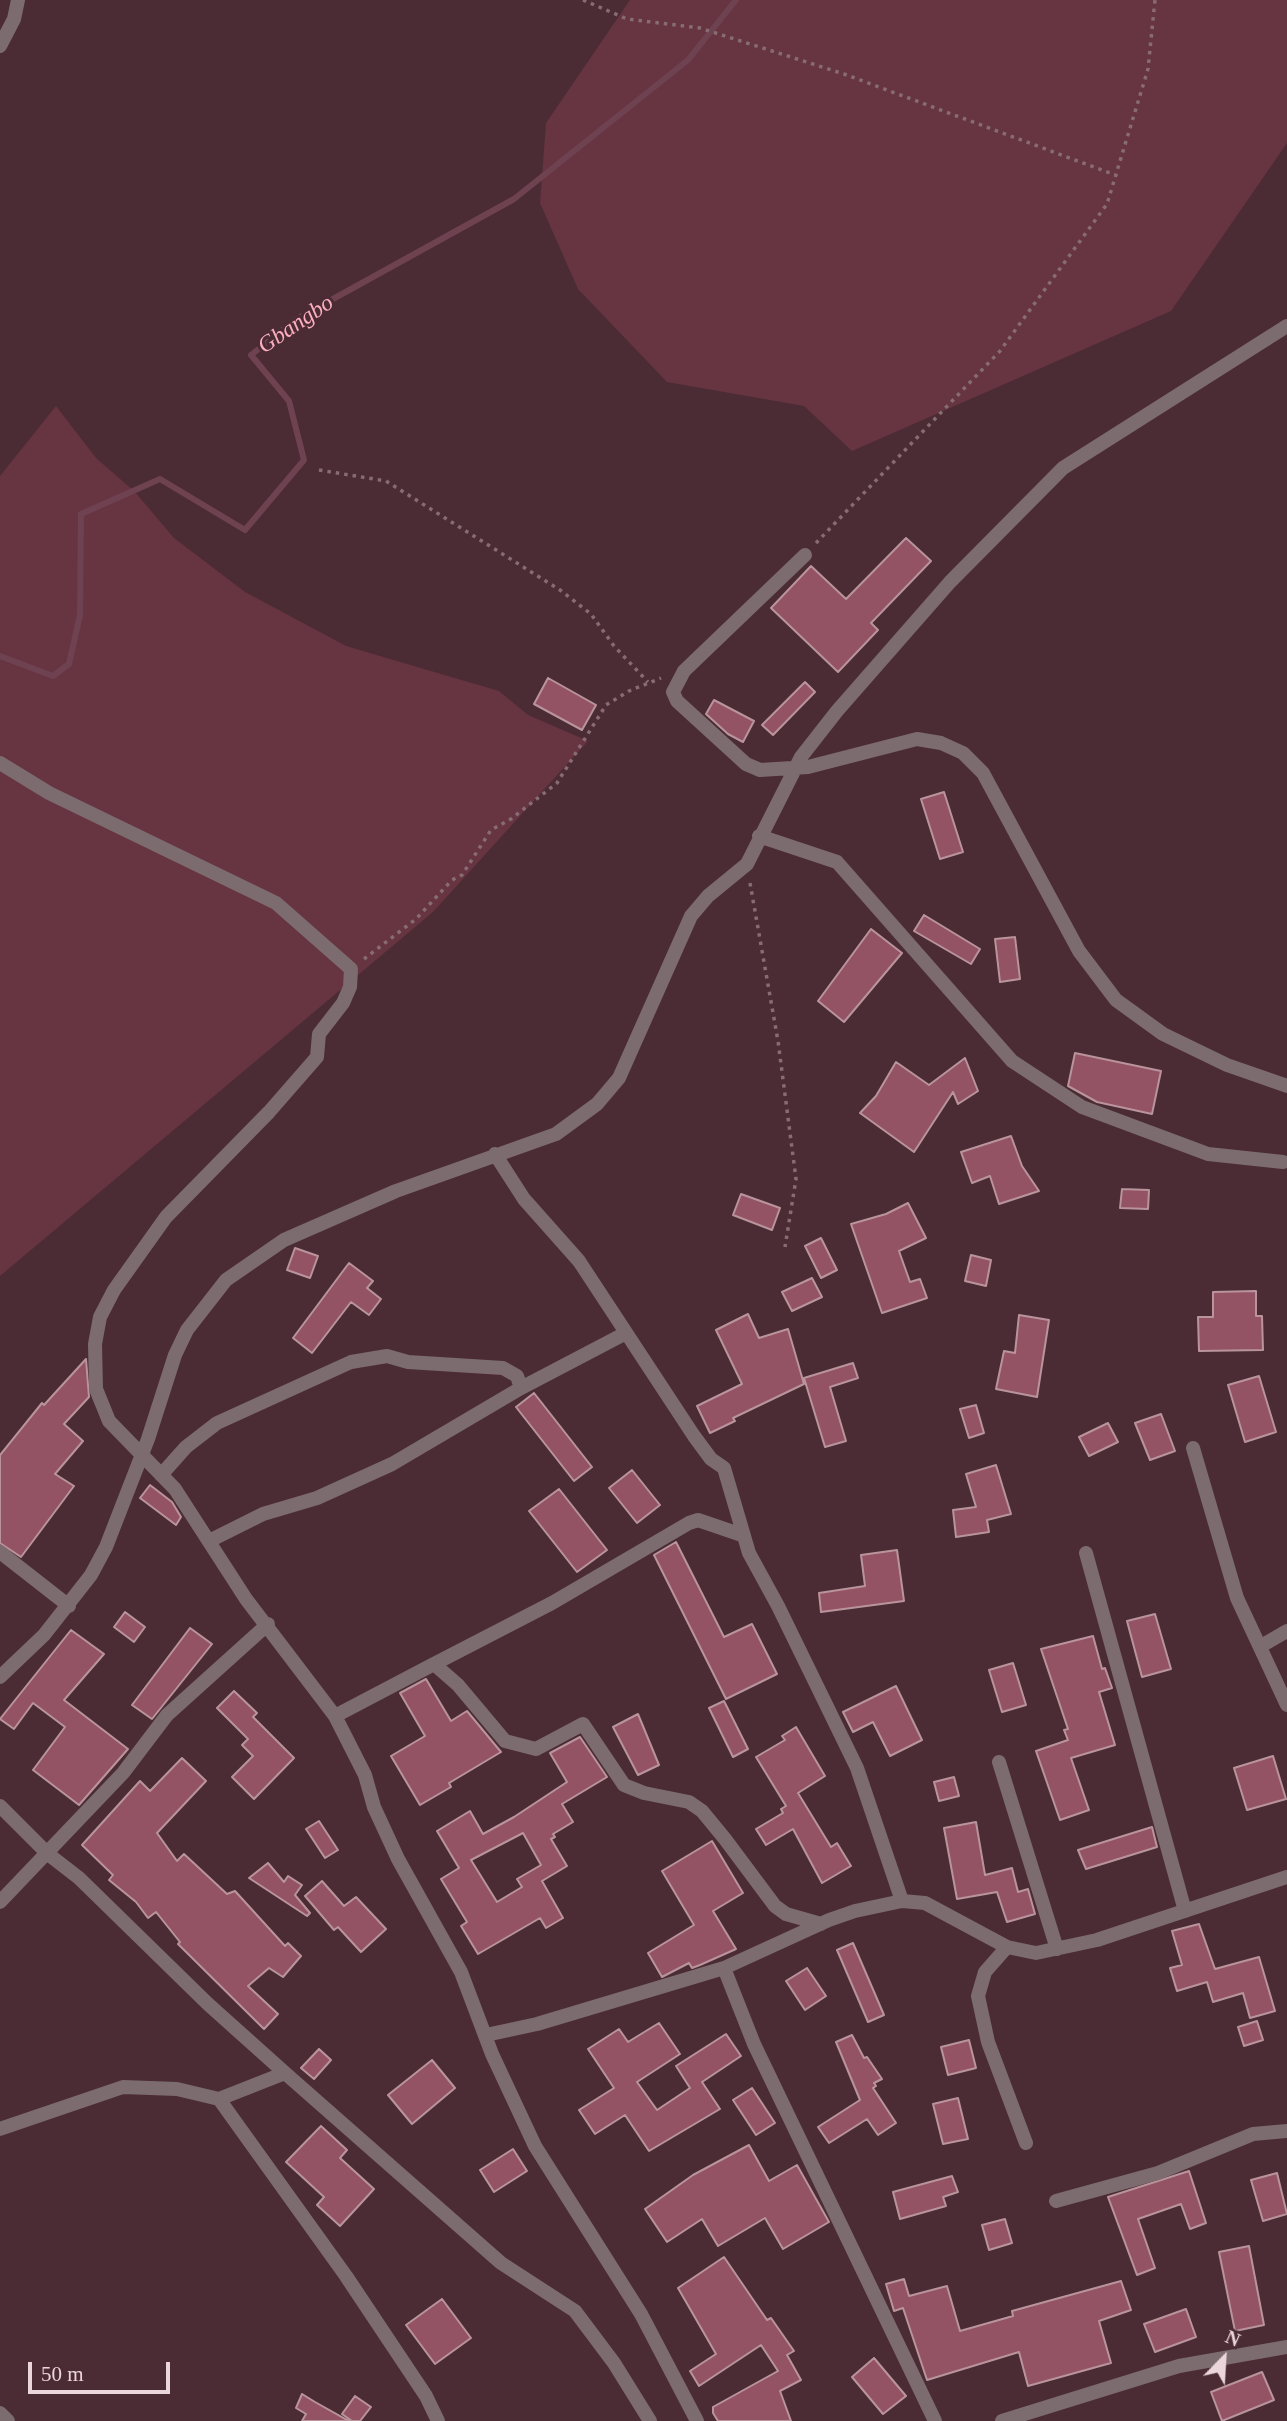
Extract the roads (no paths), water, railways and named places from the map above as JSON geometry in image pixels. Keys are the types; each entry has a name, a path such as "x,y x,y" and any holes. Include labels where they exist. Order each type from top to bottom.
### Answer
{"street":[{"path":"0,46 13,19 18,0"},
{"path":"0,1677 69,1606 106,1547 142,1455 175,1355 187,1330 226,1280 254,1258 296,1235 396,1191 556,1134 583,1116 609,1093 637,1040 676,945 691,916 708,896 747,864 793,770 836,711 950,582 1063,468 1287,326"},
{"path":"804,555 684,671 673,692 677,701 746,764 760,770 793,770 917,739 941,743 963,753 983,773 1079,951 1116,1000 1163,1034 1227,1065 1287,1086"},
{"path":"0,762 49,793 276,903 351,969 350,986 343,1003 319,1034 317,1057 270,1112 166,1217 129,1267 100,1317 95,1343 96,1389 101,1407 117,1432 175,1489 246,1598 335,1716 365,1775 374,1807 398,1859 461,1972 535,2146 641,2314 697,2421"},
{"path":"759,836 837,862 1012,1061 1082,1107 1208,1154 1283,1161"},
{"path":"495,1154 524,1199 579,1261 694,1436 711,1459 724,1468 741,1535 857,1769 902,1901"},
{"path":"209,1541 263,1514 317,1498 393,1464 522,1388 626,1333"},
{"path":"161,1475 186,1447 217,1423 351,1362 387,1356 408,1362 503,1368 517,1376 522,1388"},
{"path":"1193,1448 1237,1598 1287,1705"},
{"path":"335,1716 552,1603 689,1523 698,1520 741,1535"},
{"path":"0,1552 69,1606"},
{"path":"1086,1553 1185,1912"},
{"path":"0,1902 123,1773 167,1715 268,1624"},
{"path":"1261,1646 1287,1631"},
{"path":"434,1664 458,1685 505,1741 536,1749 578,1725 586,1726 604,1759 624,1785 644,1793 690,1802 702,1811 725,1839 775,1906 786,1914 821,1924"},
{"path":"999,1762 1057,1949"},
{"path":"0,1806 48,1854 79,1878 208,2004 501,2263 575,2311 614,2363 650,2421"},
{"path":"486,2035 537,2024 724,1968 855,1911 902,1901 925,1903 1007,1947 1036,1953 1097,1940 1287,1877"},
{"path":"1007,1947 985,1972 978,1996 988,2042 1026,2143"},
{"path":"724,1968 754,2044 935,2421"},
{"path":"0,2129 123,2087 177,2089 219,2099 285,2073"},
{"path":"219,2099 346,2276 426,2396 438,2421"},
{"path":"1056,2200 1158,2173 1254,2134 1287,2131"},
{"path":"1002,2421 1179,2366 1287,2347"},
{"path":"0,2413 8,2421"}],"waterway":[{"name":"Gbangbo","path":"0,656 53,676 69,664 80,615 81,514 160,479 245,530 304,460 289,401 251,355 295,320 514,199 688,60 736,0"}]}
